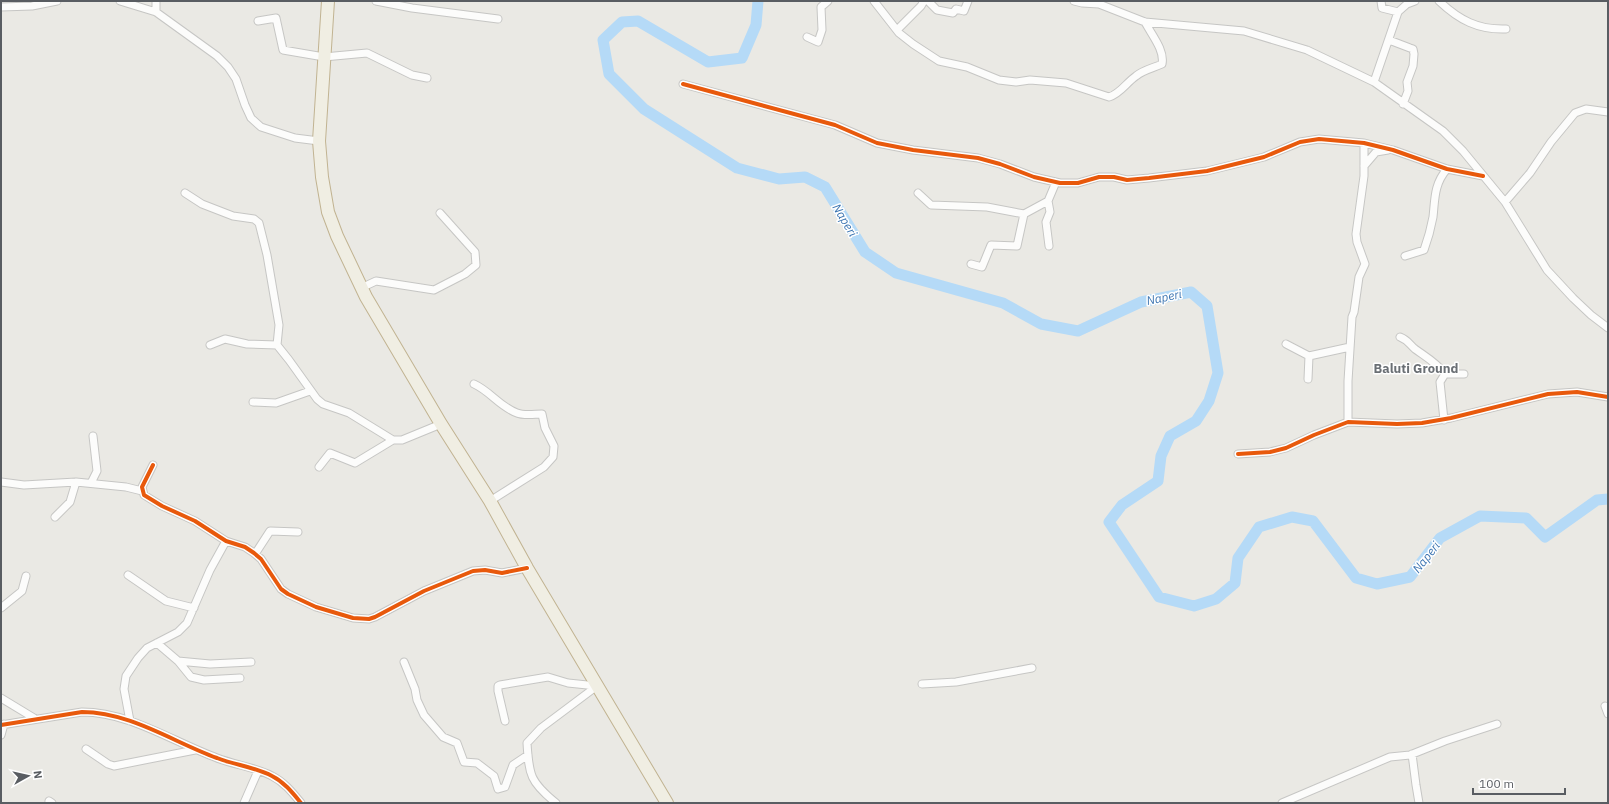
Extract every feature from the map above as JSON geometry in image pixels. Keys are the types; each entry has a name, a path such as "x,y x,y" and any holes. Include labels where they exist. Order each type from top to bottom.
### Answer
{"highway":[{"path":"328,1 319,141 322,178 328,212 337,236 361,288 441,424 490,501 527,568 667,803"}],"street":[{"path":"1,7 32,6 57,1"},
{"path":"120,1 156,12 200,43 228,67 239,84 245,105 251,118 261,127 295,138 319,141"},
{"path":"156,1 156,12"},
{"path":"376,1 412,8 498,19"},
{"path":"807,38 818,42 822,30 821,7 828,1"},
{"path":"874,1 897,30 913,44 939,60 967,67 999,80 1016,82 1030,80 1066,83 1108,97 1114,96 1122,90 1137,74 1162,64 1162,52 1145,22"},
{"path":"897,30 921,6 924,1"},
{"path":"928,1 937,10 953,13 956,10 964,11 968,1"},
{"path":"1074,1 1099,4 1145,22 1244,31 1307,50 1374,82 1443,131 1505,202 1547,270 1582,306 1608,328"},
{"path":"1112,1 1115,9"},
{"path":"1381,1 1382,8 1398,12"},
{"path":"1374,82 1398,12 1407,4 1415,1"},
{"path":"1439,1 1452,13 1463,20 1479,26 1506,29"},
{"path":"258,21 276,18 283,50 324,57 367,53 412,75 428,78"},
{"path":"1389,40 1413,49 1413,66 1407,82 1408,91 1404,104"},
{"path":"683,84 835,125 877,143 914,150 978,158 1000,164 1034,177 1056,182 1078,183 1099,177 1114,177 1127,180 1207,171 1264,157 1300,142 1319,139 1364,143 1390,149 1447,169 1483,176"},
{"path":"1505,202 1530,173 1551,142 1575,113 1586,109 1608,112"},
{"path":"1348,422 1348,381 1352,317 1359,277 1365,264 1356,242 1364,166 1364,143"},
{"path":"1364,166 1376,152 1390,149"},
{"path":"1405,256 1424,250 1433,216 1433,202 1441,176 1447,169"},
{"path":"1049,246 1046,222 1050,212 1048,201 1056,182"},
{"path":"185,193 202,204 233,216 254,219 259,223 267,255 279,325 277,345 310,391 323,404 349,413 393,440 402,440 441,424"},
{"path":"918,193 931,206 987,207 1024,214 1048,201"},
{"path":"361,288 376,281 434,290 465,274 476,265 475,252 440,213"},
{"path":"971,264 982,267 991,245 1017,246 1024,214"},
{"path":"1400,337 1407,340 1413,347 1439,366 1445,374"},
{"path":"210,345 225,339 247,344 277,345"},
{"path":"1286,344 1309,356 1350,347"},
{"path":"1308,379 1309,356"},
{"path":"1445,374 1464,374"},
{"path":"1444,420 1440,382 1445,374"},
{"path":"474,384 484,388 494,398 517,413 542,414 545,428 554,446 553,457 544,467 490,501"},
{"path":"253,402 276,403 310,391"},
{"path":"1238,454 1270,452 1286,448 1348,422 1397,424 1444,420 1548,394 1577,392 1608,397"},
{"path":"91,483 97,471 93,436"},
{"path":"318,467 330,453 354,464 393,440"},
{"path":"142,491 144,481 153,465"},
{"path":"1,482 24,485 76,482 126,486 142,491 144,495 156,502 195,521 226,540 245,547 256,554 288,594 329,612 361,619 376,617 424,591 473,571 485,570 502,573 527,568"},
{"path":"55,517 70,502 76,482"},
{"path":"256,554 270,531 298,532"},
{"path":"130,721 124,689 126,676 143,652 184,628 210,570 226,540"},
{"path":"128,575 166,601 194,608"},
{"path":"1,608 22,591 26,576"},
{"path":"157,643 178,661 191,677 204,680 240,678"},
{"path":"178,661 210,664 252,662"},
{"path":"404,662 415,689 417,700 424,715 443,737 457,743 464,762 477,764 494,776 498,789 505,787 513,766 528,755"},
{"path":"922,684 956,682 1032,668"},
{"path":"505,722 498,691 498,686 500,685 548,677 575,685 597,686"},
{"path":"556,803 540,790 529,771 527,743 541,728 597,686"},
{"path":"1,698 34,718"},
{"path":"1605,706 1608,714"},
{"path":"1,735 3,724 67,713 92,712 107,714 130,721 218,759 258,771 280,780 287,786 300,803"},
{"path":"1282,803 1384,760 1400,755 1412,754 1445,741 1497,724"},
{"path":"86,749 108,764 114,766 196,750"},
{"path":"1412,754 1419,803"},
{"path":"244,803 258,771"}],"waterway":[{"name":"Naperi","path":"758,1 756,25 742,58 708,62 638,21 622,22 603,40 609,74 644,109 737,168 779,179 805,177 825,187 865,252 896,273 1003,303 1041,324 1078,331 1141,302 1191,292 1207,306 1218,373 1209,401 1196,421 1170,436 1161,456 1158,481 1122,505 1109,522 1159,597 1194,606 1216,599 1235,583 1238,558 1259,527 1292,517 1313,521 1356,578 1377,584 1410,577 1440,538 1480,516 1526,518 1545,537 1597,500 1608,499"}],"cycle path":[{"path":"683,84 835,125 877,143 913,150 978,158 1000,164 1034,177 1060,183 1078,183 1099,177 1114,177 1127,180 1207,171 1264,157 1300,142 1319,139 1364,143 1393,150 1447,169 1483,176"},
{"path":"1238,454 1270,452 1286,448 1348,422 1397,424 1422,423 1451,418 1548,394 1577,392 1608,397"},
{"path":"153,465 142,487 144,495 162,506 195,521 226,541 245,547 254,553 261,559 281,589 288,594 316,607 353,618 369,619 375,617 424,591 473,571 485,570 502,573 527,568"},
{"path":"1,725 82,712 100,713 117,717 134,722 217,758 252,768 276,778 284,784 301,803"}],"district":[{"name":"Baluti Ground","path":"1416,368"}]}
